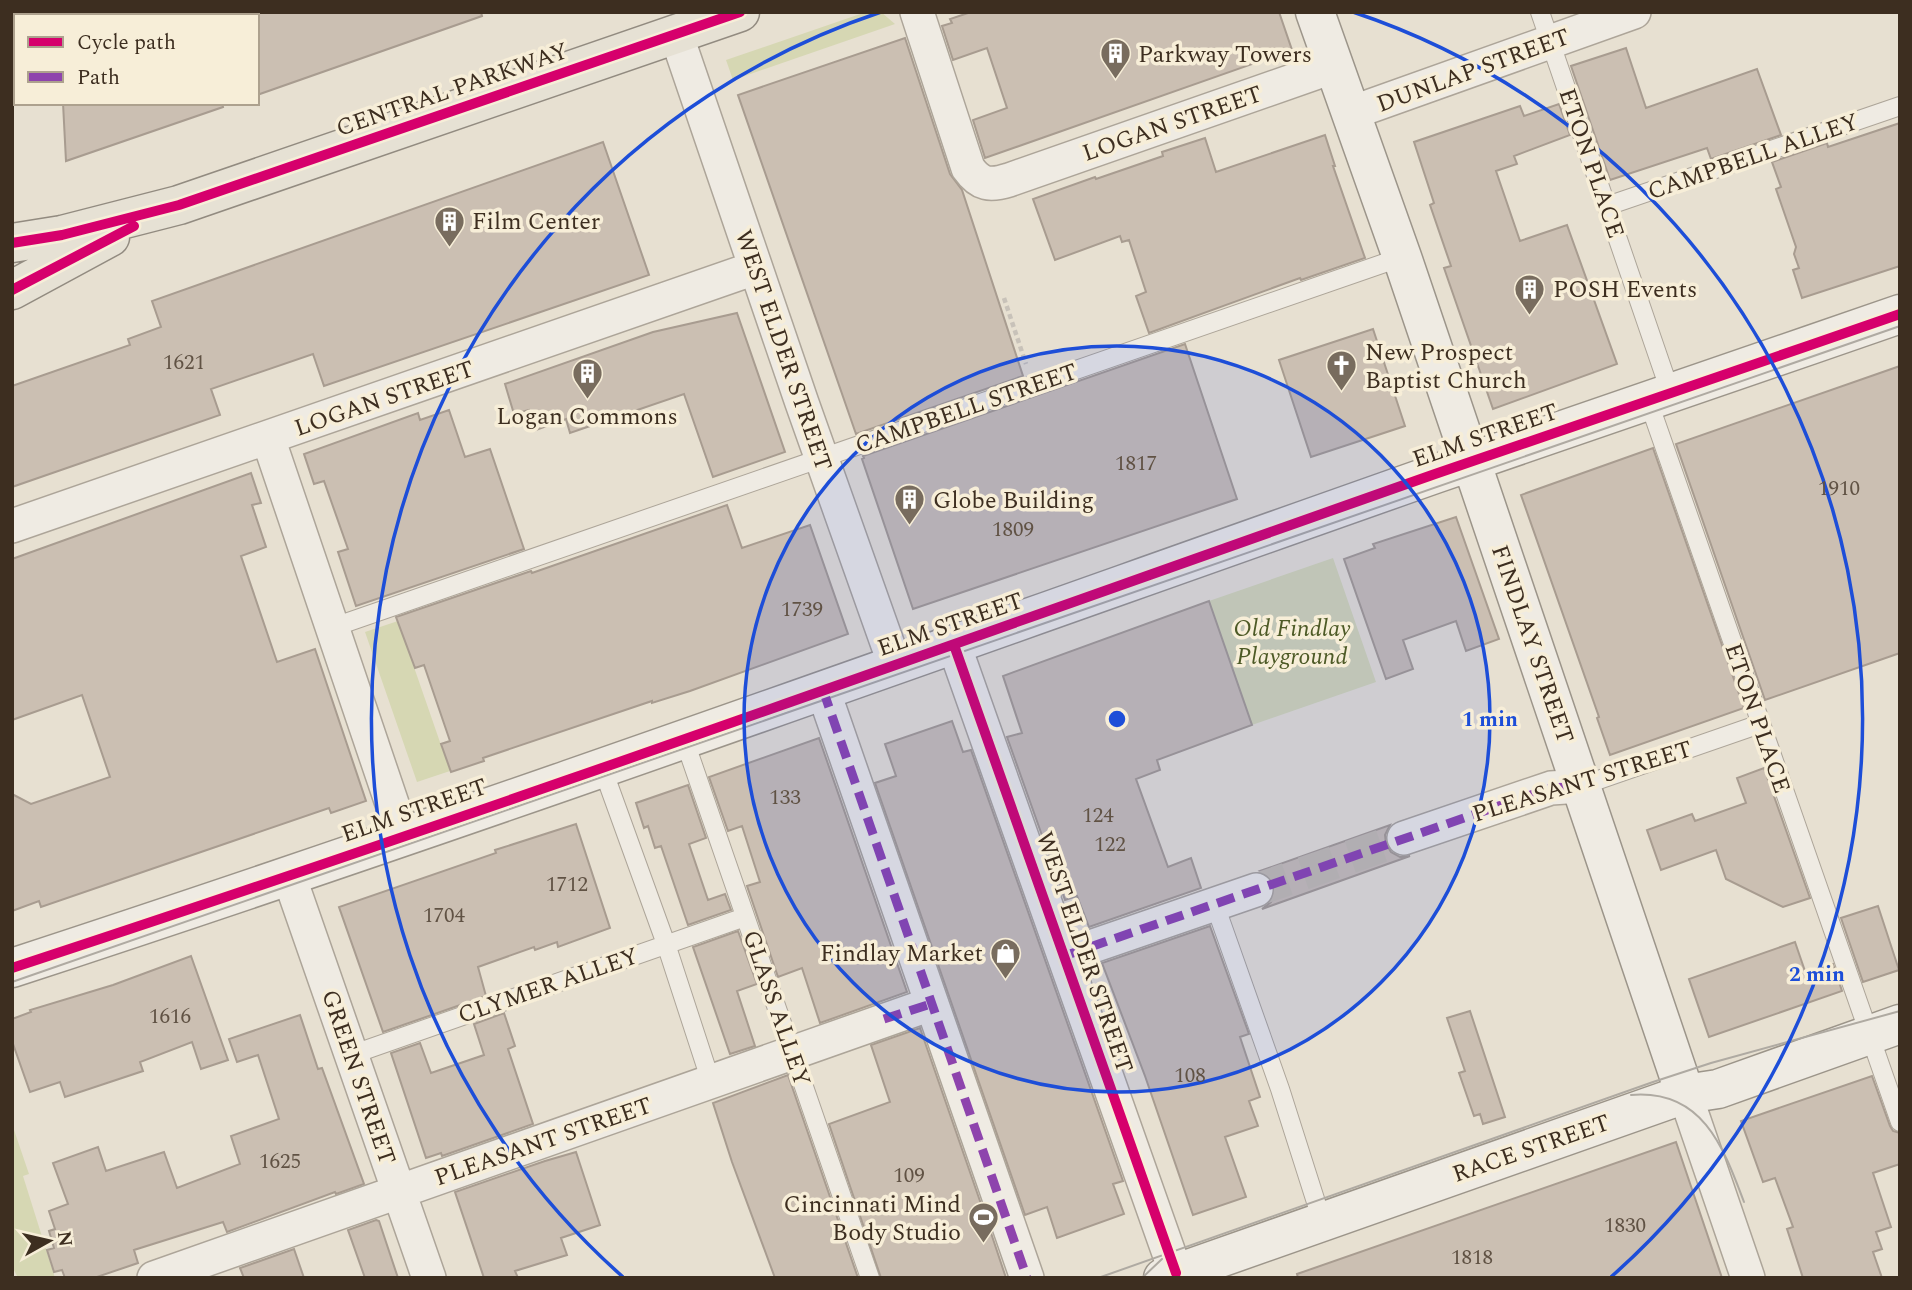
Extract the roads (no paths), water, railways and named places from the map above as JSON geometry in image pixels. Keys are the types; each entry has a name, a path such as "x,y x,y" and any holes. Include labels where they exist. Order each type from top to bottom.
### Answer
{"main road":[{"name":"CENTRAL PARKWAY","path":"12,243 97,227 179,205 740,12"},
{"name":"CENTRAL PARKWAY","path":"12,290 91,247 179,205"}],"street":[{"name":"LOGAN STREET","path":"917,12 968,168 975,178 986,183 997,184 1009,180 1335,66"},
{"name":"FINDLAY STREET","path":"1315,12 1402,257 1748,1278"},
{"name":"DUNLAP STREET","path":"1352,113 1545,27 1634,12"},
{"name":"WEST ELDER STREET","path":"676,34 895,665"},
{"name":"LOGAN STREET","path":"12,526 755,268"},
{"name":"ELM STREET","path":"12,968 289,876 1900,314"},
{"path":"268,438 403,836"},
{"name":"WEST ELDER STREET","path":"954,645 1064,956 1169,1275"},
{"path":"823,690 1027,1278"},
{"name":"PLEASANT STREET","path":"1404,838 1551,788 1581,786"},
{"name":"GREEN STREET","path":"289,876 429,1278"},
{"path":"1064,956 1256,890"},
{"name":"PLEASANT STREET","path":"175,1274 932,1004"},
{"name":"RACE STREET","path":"1169,1275 1685,1094 1718,1089 1884,1030"}],"lane":[{"name":"ETON PLACE","path":"1545,27 1607,206 1660,397 1760,724 1884,1030 1900,1122"},
{"name":"CAMPBELL ALLEY","path":"1607,206 1900,106"},
{"name":"CAMPBELL STREET","path":"331,628 1402,257"},
{"name":"PLEASANT STREET","path":"1581,786 1760,724"},
{"name":"GLASS ALLEY","path":"684,739 870,1278"},
{"path":"602,767 666,944 711,1082"},
{"path":"1215,905 1280,1089 1322,1221"},
{"name":"CLYMER ALLEY","path":"351,1055 745,916"}],"tunnel":[{"path":"1256,890 1404,838"}],"tram line":[{"path":"12,982 1900,326"},
{"path":"1098,1278 1653,1082 1711,1063 1900,1011"},
{"path":"1631,1095 1655,1096 1676,1101 1692,1111 1718,1142 1744,1202"},
{"path":"1142,1278 1162,1259"}],"place":[{"name":"Parkway Towers","path":"1115,81"},
{"name":"Film Center","path":"449,248"},
{"name":"POSH Events","path":"1530,316"},
{"name":"New Prospect Baptist Church","path":"1342,393"},
{"name":"Logan Commons","path":"587,401"},
{"name":"Globe Building","path":"910,527"},
{"name":"Findlay Market","path":"1006,980"},
{"name":"Cincinnati Mind Body Studio","path":"984,1245"}],"park label":[{"name":"Old Findlay Playground","path":"1292,642"}]}
